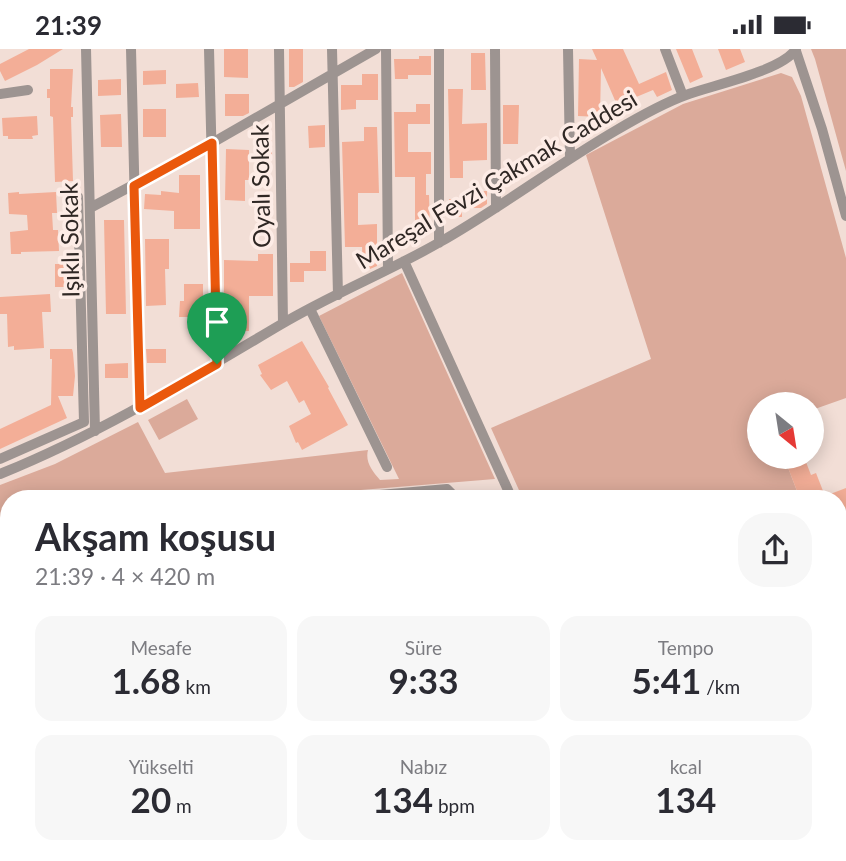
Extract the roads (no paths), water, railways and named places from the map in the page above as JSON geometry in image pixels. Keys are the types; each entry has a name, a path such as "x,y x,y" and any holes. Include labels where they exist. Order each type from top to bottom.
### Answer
{"street":[{"name":"Işıklı Sokak","path":"86,49 95,431"},
{"path":"131,49 140,408"},
{"path":"209,49 217,364"},
{"name":"Oyalı Sokak","path":"279,49 283,323"},
{"path":"332,49 338,295"},
{"path":"90,208 212,143 376,49"},
{"path":"386,49 387,269"},
{"path":"439,49 439,243"},
{"path":"495,49 496,208"},
{"path":"568,49 570,157"},
{"path":"665,49 683,96"},
{"path":"796,50 822,129 846,216"},
{"name":"Mareşal Fevzi Çakmak Caddesi","path":"0,474 140,408 283,323 439,243 570,157 630,123 683,96 780,64 796,50"},
{"path":"0,94 28,90"},
{"path":"0,460 84,422 78,197"},
{"path":"404,261 508,490"},
{"path":"310,309 387,467"}]}
